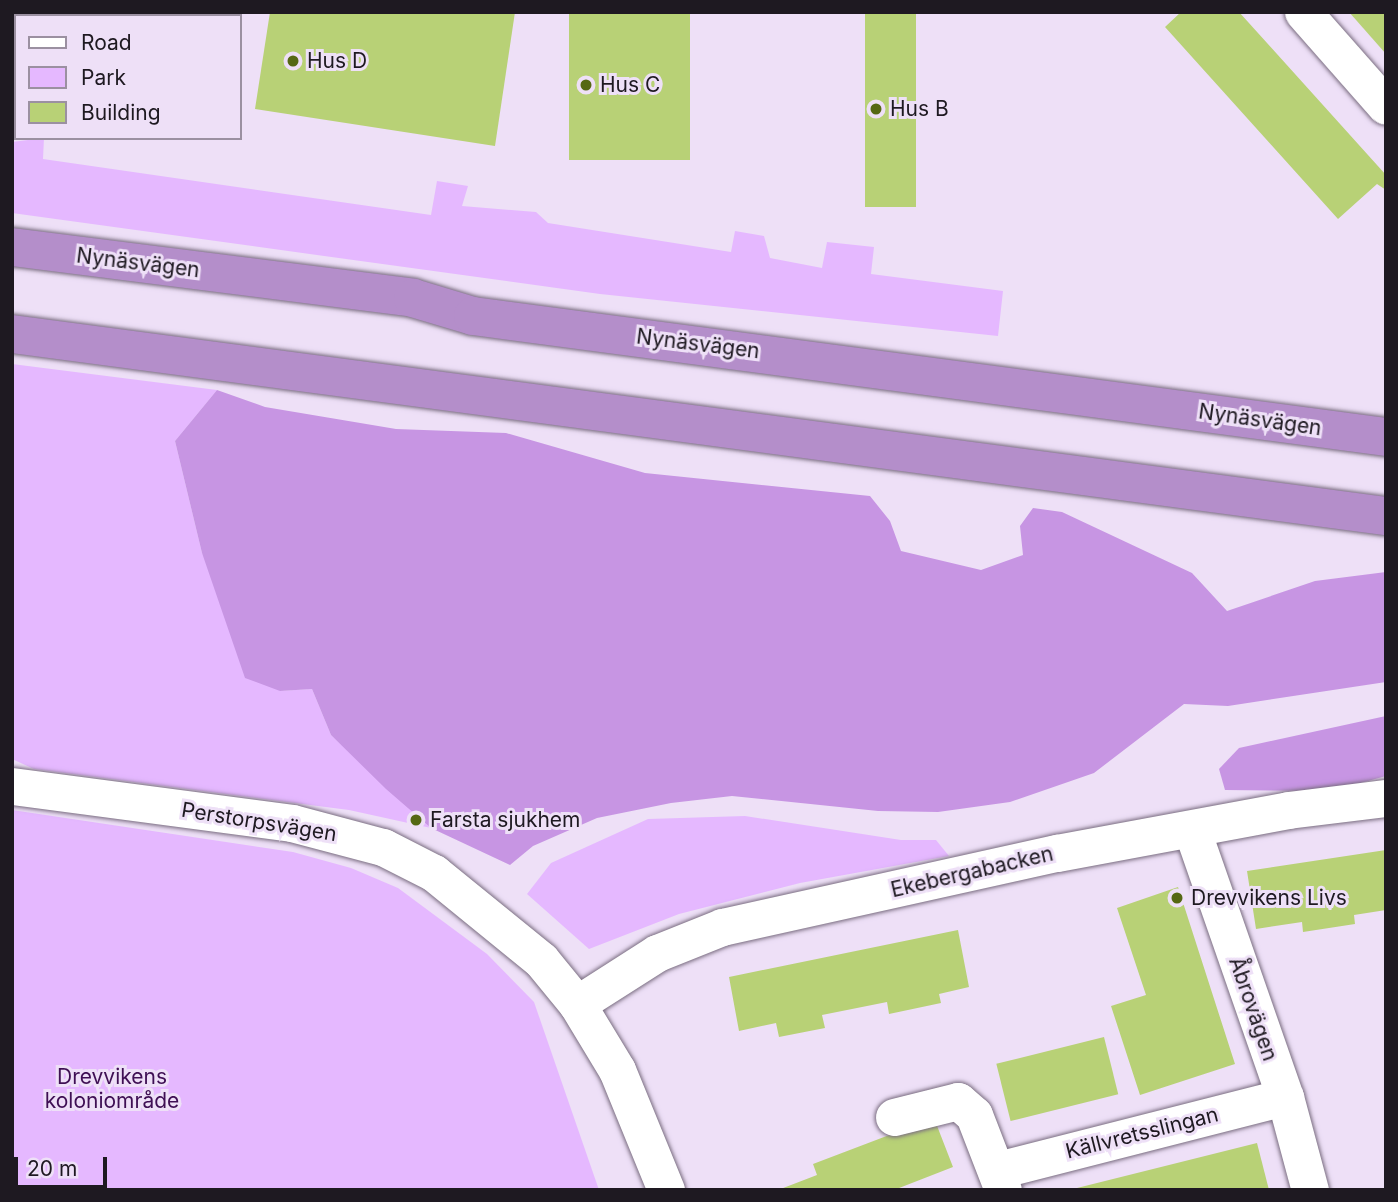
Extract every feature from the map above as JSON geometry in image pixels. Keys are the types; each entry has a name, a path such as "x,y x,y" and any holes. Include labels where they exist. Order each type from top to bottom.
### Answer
{"highway":[{"path":"12,234 148,263"},
{"name":"Nynäsvägen","path":"12,247 413,298 473,316 1386,437"},
{"path":"12,334 1386,516"}],"street":[{"path":"1303,12 1386,106"},
{"name":"Perstorpsvägen","path":"12,786 292,823 383,847 434,873 480,907 541,960 577,1004 617,1070 666,1190"},
{"name":"Ekebergabacken","path":"577,1004 657,953 723,927 1057,853 1288,810 1386,798"},
{"name":"Åbrovägen","path":"1192,830 1285,1097 1310,1190"},
{"name":"Källvretsslingan","path":"894,1117 958,1101 974,1115 1001,1180 1285,1097"}],"green space":[{"path":"44,140 43,159 431,215 437,181 468,186 462,206 536,212 548,223 731,252 735,231 764,236 770,258 822,268 827,242 874,247 871,274 1003,291 998,336 600,294 12,213 12,142"},
{"path":"12,364 217,390 175,441 202,553 280,691 312,689 331,735 431,828 349,810 34,769 12,759"},
{"name":"Drevvikens koloniområde","path":"12,810 293,852 351,868 398,888 487,954 534,1002 599,1190 12,1190"},
{"path":"745,816 901,840 936,840 949,856 800,883 679,914 589,949 527,894 551,863 648,819"}],"shaded area":[{"path":"217,390 265,407 396,429 506,433 645,473 870,496 890,521 901,551 981,570 1023,555 1020,526 1033,508 1062,512 1192,573 1227,611 1315,581 1386,572 1386,682 1228,706 1184,704 1094,773 1010,802 938,812 878,811 732,796 671,803 597,818 533,846 510,865 431,828 386,789 331,735 312,689 280,691 245,678 202,553 175,441"},
{"path":"1386,716 1386,776 1331,791 1225,790 1219,769 1239,748"}],"building":[{"path":"12,12 225,12 14,14 14,51"},
{"path":"270,12 515,12 495,146 255,109"},
{"path":"569,12 690,12 690,160 569,160"},
{"name":"Hus B","path":"865,12 916,12 916,207 865,207"},
{"path":"1181,12 1239,12 1386,175 1386,190 1377,184 1338,219 1165,27"},
{"path":"1349,12 1386,12 1386,54"},
{"path":"1386,850 1386,910 1354,915 1355,924 1303,932 1302,922 1256,929 1247,871"},
{"path":"1178,887 1235,1064 1140,1095 1111,1006 1146,995 1117,908"},
{"path":"958,930 969,987 939,994 941,1003 889,1014 887,1002 822,1015 825,1028 779,1037 776,1023 739,1031 729,977"},
{"path":"1104,1037 1118,1094 1011,1121 996,1064"},
{"path":"934,1118 953,1167 894,1190 778,1190 817,1175 813,1164"},
{"path":"1257,1143 1269,1190 1073,1190 1073,1189"}],"place":[{"name":"Hus D","path":"293,61"},
{"name":"Hus C","path":"586,85"},
{"name":"Hus B","path":"876,109"},
{"name":"Farsta sjukhem","path":"416,820"},
{"name":"Drevvikens Livs","path":"1177,898"}]}
